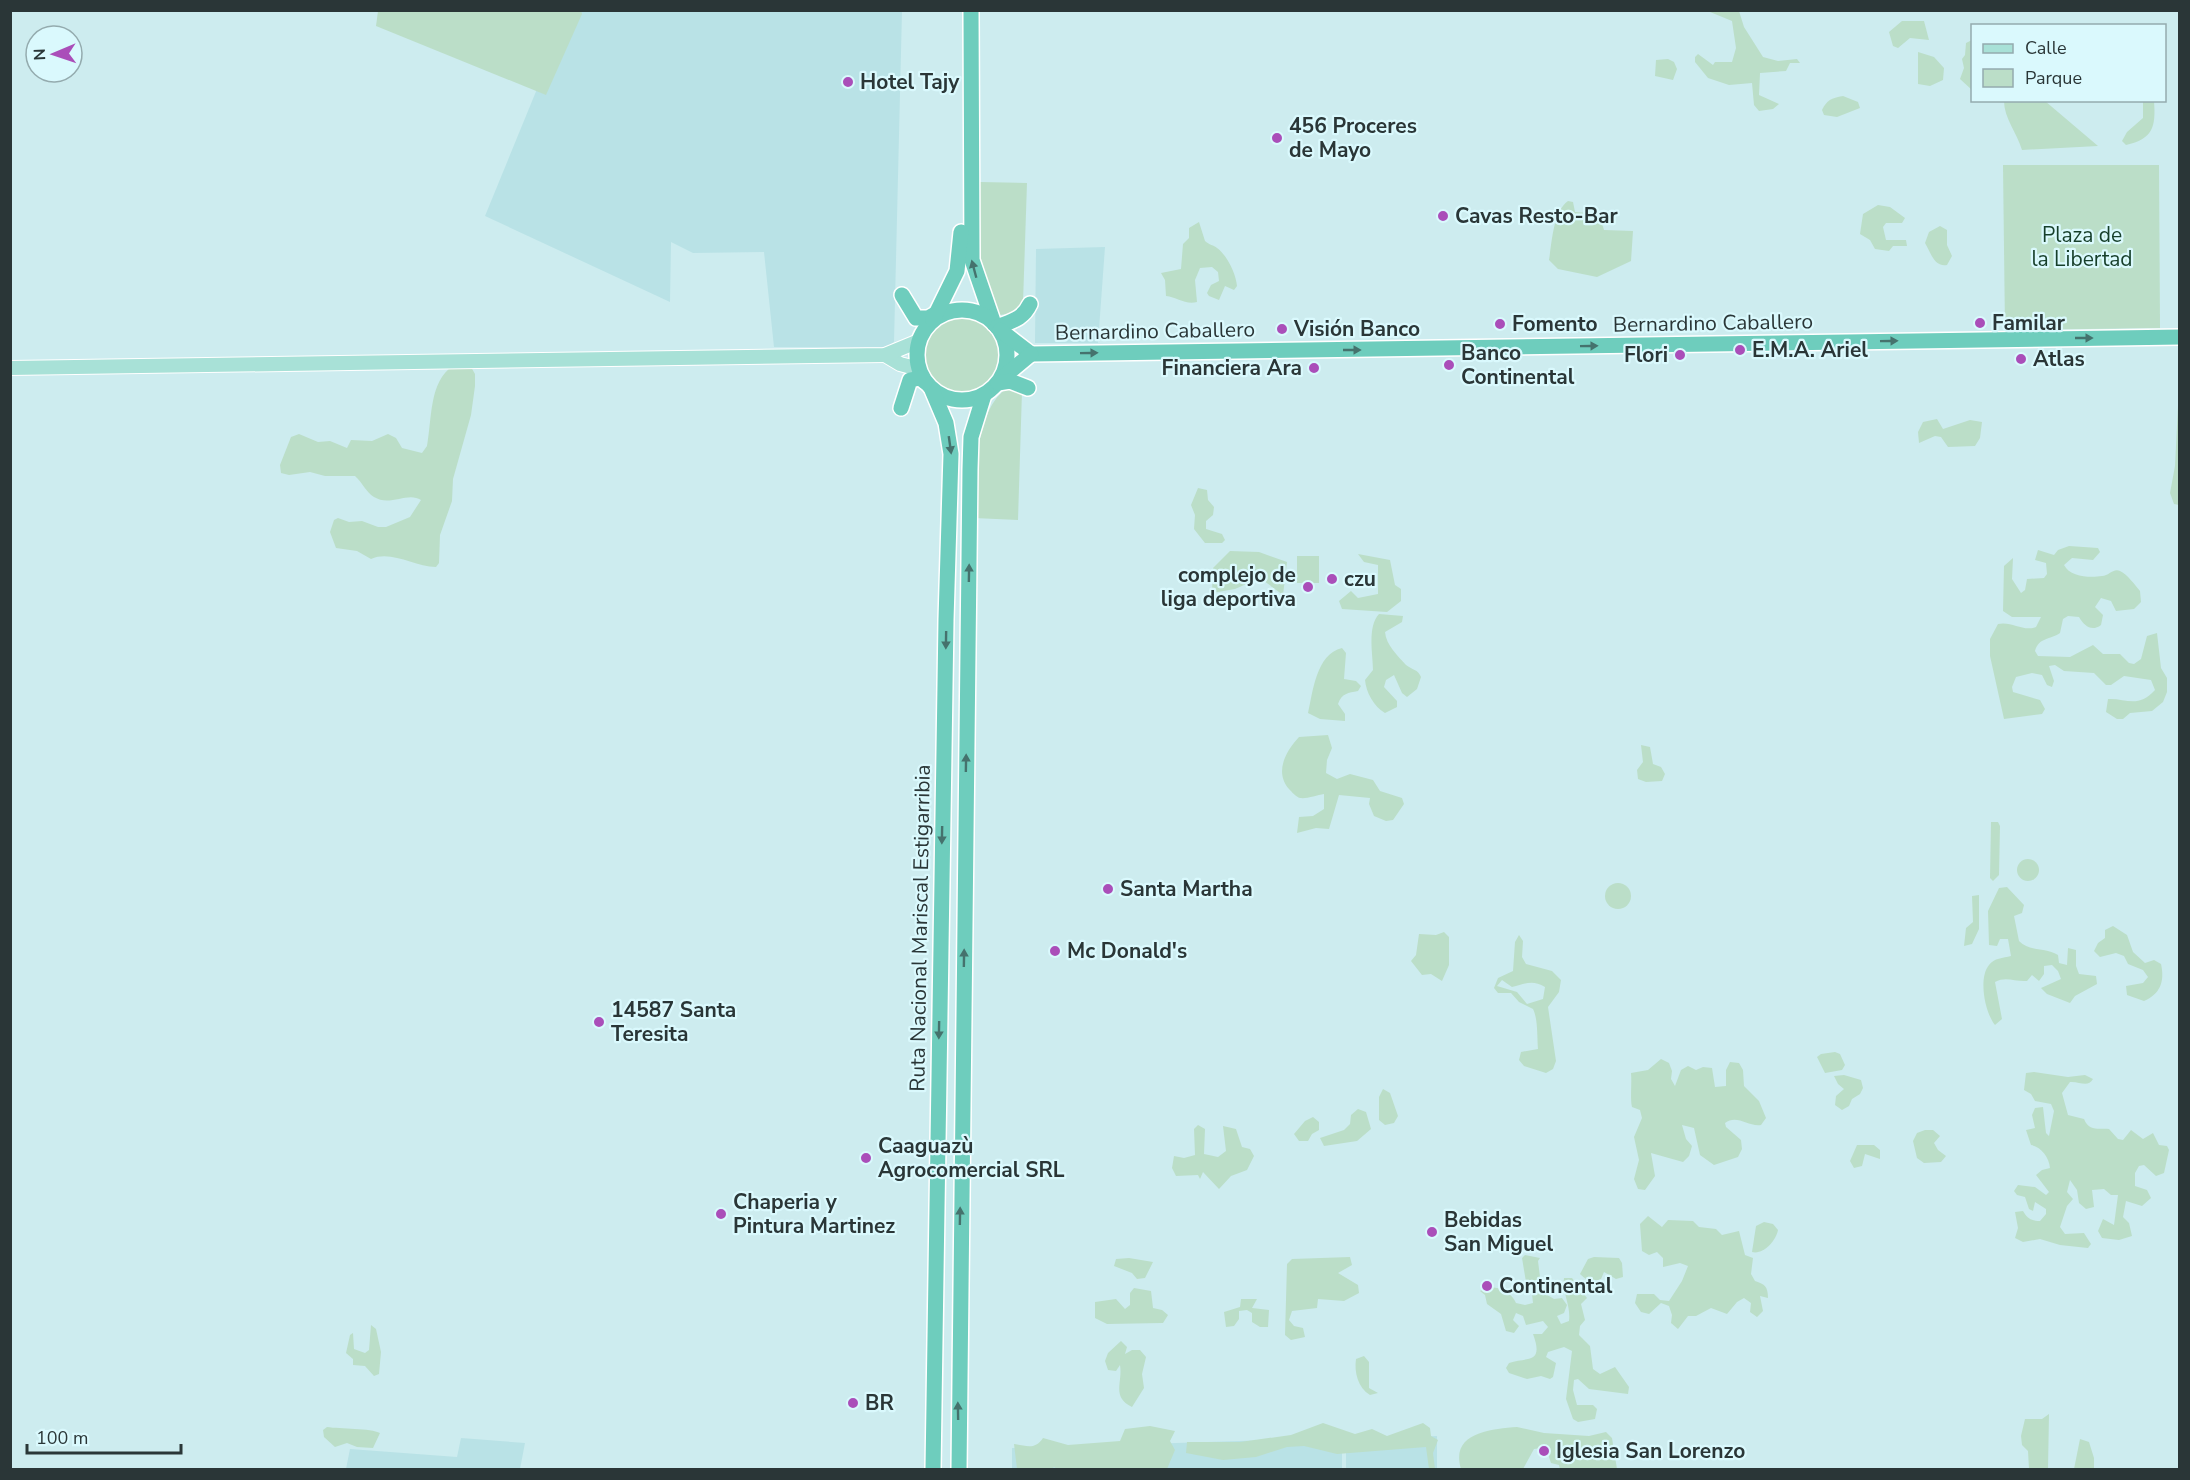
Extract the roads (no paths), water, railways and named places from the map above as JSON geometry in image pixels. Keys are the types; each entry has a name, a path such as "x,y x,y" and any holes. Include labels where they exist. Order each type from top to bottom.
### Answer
{"highway":[{"path":"926,380 917,355 919,341 935,317 957,271 961,252 963,10"},
{"path":"971,10 971,247 976,276 1007,350 1005,370 999,381"},
{"path":"901,408 910,380 920,378 926,380 957,401 984,395 1031,354 981,314 964,310 948,312 935,317 916,318 902,295"},
{"path":"997,327 1017,320 1026,313 1030,304"},
{"name":"Bernardino Caballero","path":"1031,354 2180,337"},
{"name":"Ruta Nacional Mariscal Estigarribia","path":"926,380 946,423 951,454 946,620 933,1470"},
{"path":"999,381 1010,381 1028,388"},
{"name":"Ruta Nacional Mariscal Estigarribia","path":"959,1470 970,469 971,437 984,395"}],"main road":[{"path":"10,368 885,356 919,341"},
{"path":"885,356 926,380"}],"place":[{"name":"Hotel Tajy","path":"848,82"},
{"name":"456 Proceres de Mayo","path":"1277,138"},
{"name":"Cavas Resto-Bar","path":"1443,216"},
{"name":"Familar","path":"1980,323"},
{"name":"Fomento","path":"1500,324"},
{"name":"Visión Banco","path":"1282,329"},
{"name":"E.M.A. Ariel","path":"1740,350"},
{"name":"Flori","path":"1680,355"},
{"name":"Atlas","path":"2021,359"},
{"name":"Banco Continental","path":"1449,365"},
{"name":"Financiera Ara","path":"1314,368"},
{"name":"czu","path":"1332,579"},
{"name":"complejo de liga deportiva","path":"1308,587"},
{"name":"Santa Martha","path":"1108,889"},
{"name":"Mc Donald's","path":"1055,951"},
{"name":"14587 Santa Teresita","path":"599,1022"},
{"name":"Caaguazù Agrocomercial SRL","path":"866,1158"},
{"name":"Chaperia y Pintura Martinez","path":"721,1214"},
{"name":"Bebidas San Miguel","path":"1432,1232"},
{"name":"Continental","path":"1487,1286"},
{"name":"BR","path":"853,1403"},
{"name":"Iglesia San Lorenzo","path":"1544,1451"}],"park label":[{"name":"Plaza de la Libertad","path":"2082,247"}]}
